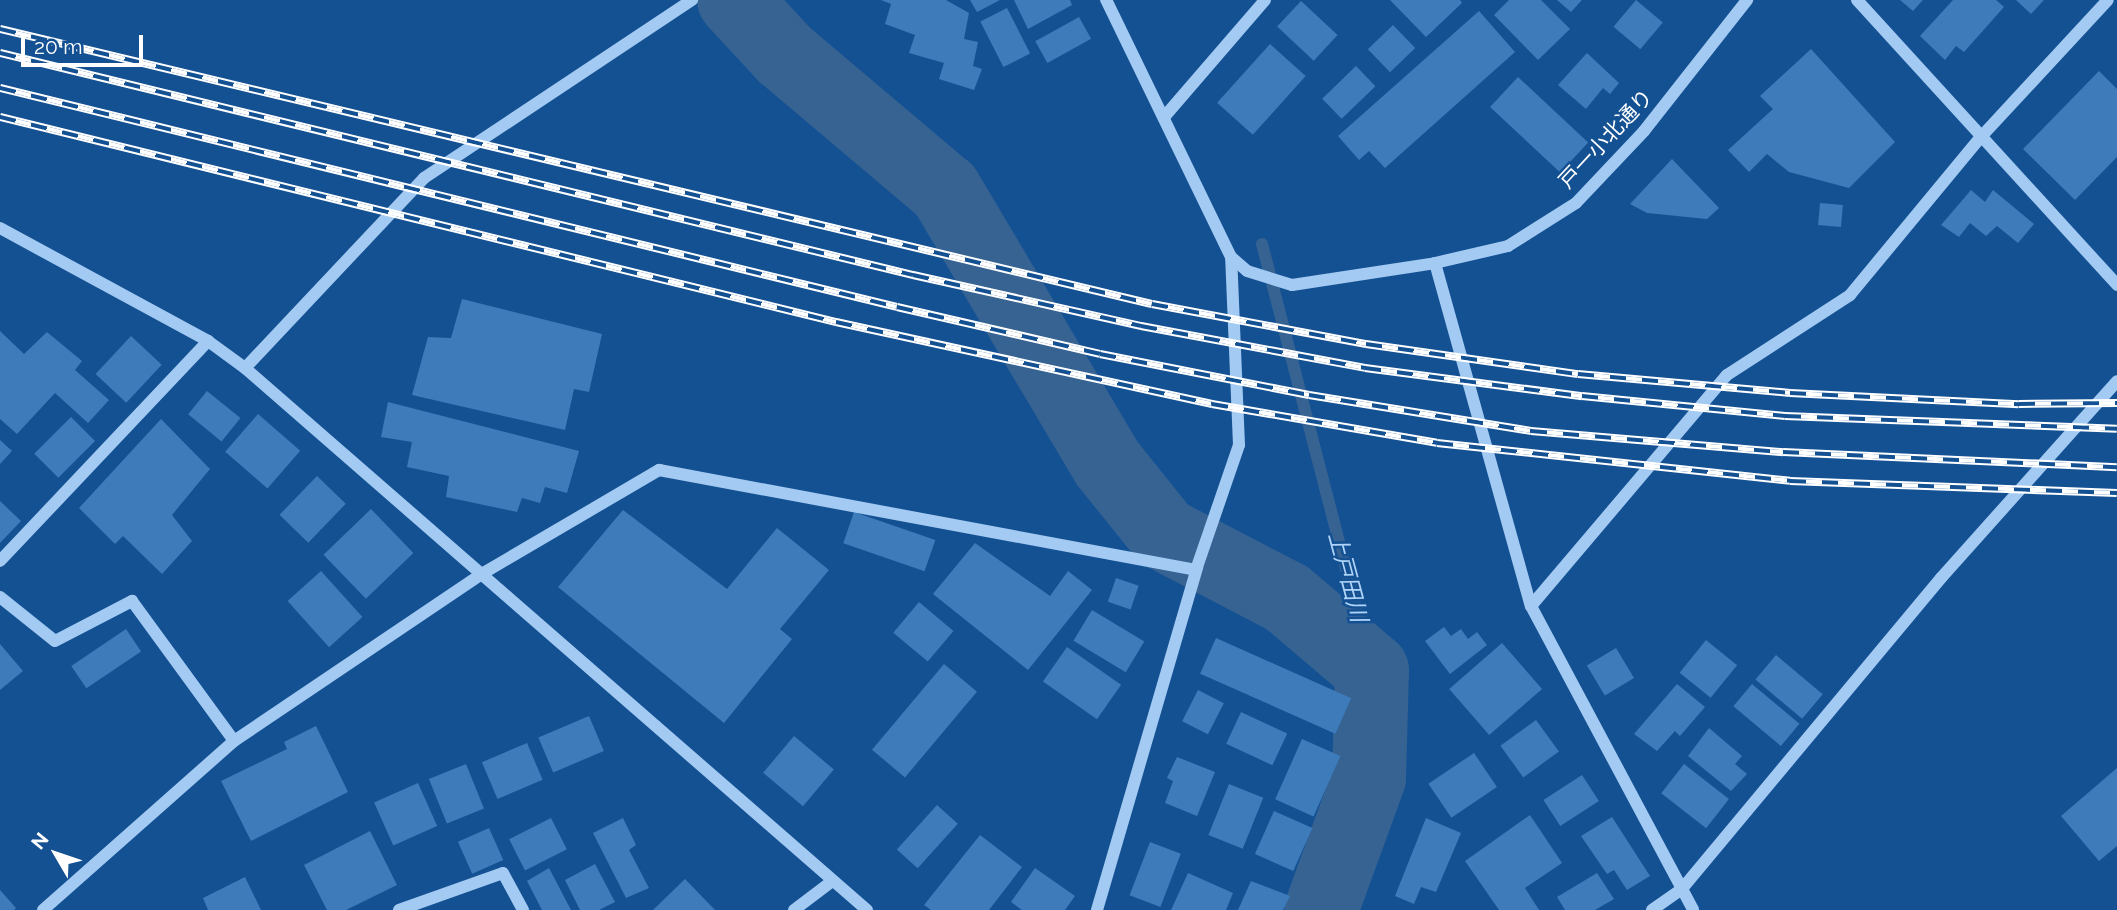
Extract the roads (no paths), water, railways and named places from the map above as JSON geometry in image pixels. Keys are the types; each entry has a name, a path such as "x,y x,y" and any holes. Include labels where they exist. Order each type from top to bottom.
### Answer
{"street":[{"path":"1097,910 1196,569 1239,445 1231,257 1165,116 1106,0"},
{"path":"1165,116 1265,0"},
{"name":"戸一小北通り","path":"1231,257 1247,271 1292,285 1435,263 1508,246 1576,203 1644,131 1747,0"},
{"path":"1857,0 1980,138 2117,285"},
{"path":"1531,606 1727,375 1850,295 1980,138 2108,0"},
{"path":"245,368 424,178 688,2"},
{"path":"0,228 208,341 245,368 831,882 867,910"},
{"path":"1435,263 1531,606 1693,910"},
{"path":"0,561 208,341"},
{"path":"1651,910 1681,890 1941,578 2117,381"},
{"path":"43,910 234,741 480,575 659,470 1196,569"},
{"path":"0,597 55,641 132,601 234,741"},
{"path":"399,910 503,873 523,910"},
{"path":"794,910 831,882"}],"waterway":[{"path":"734,0 785,55 945,190 1107,463 1164,534 1287,598 1372,670 1369,778 1321,910"},
{"name":"上戸田川","path":"1262,244 1372,670"}],"railway":[{"path":"0,29 1152,304 1366,344 1578,374 1790,393 2019,404 2117,403"},
{"path":"0,53 913,275 1141,326 1365,368 1582,396 1785,416 2117,429"},
{"path":"0,88 897,307 1100,354 1309,395 1531,431 1783,452 2117,467"},
{"path":"0,117 836,322 1212,404 1437,443 1790,481 2117,493"}]}
